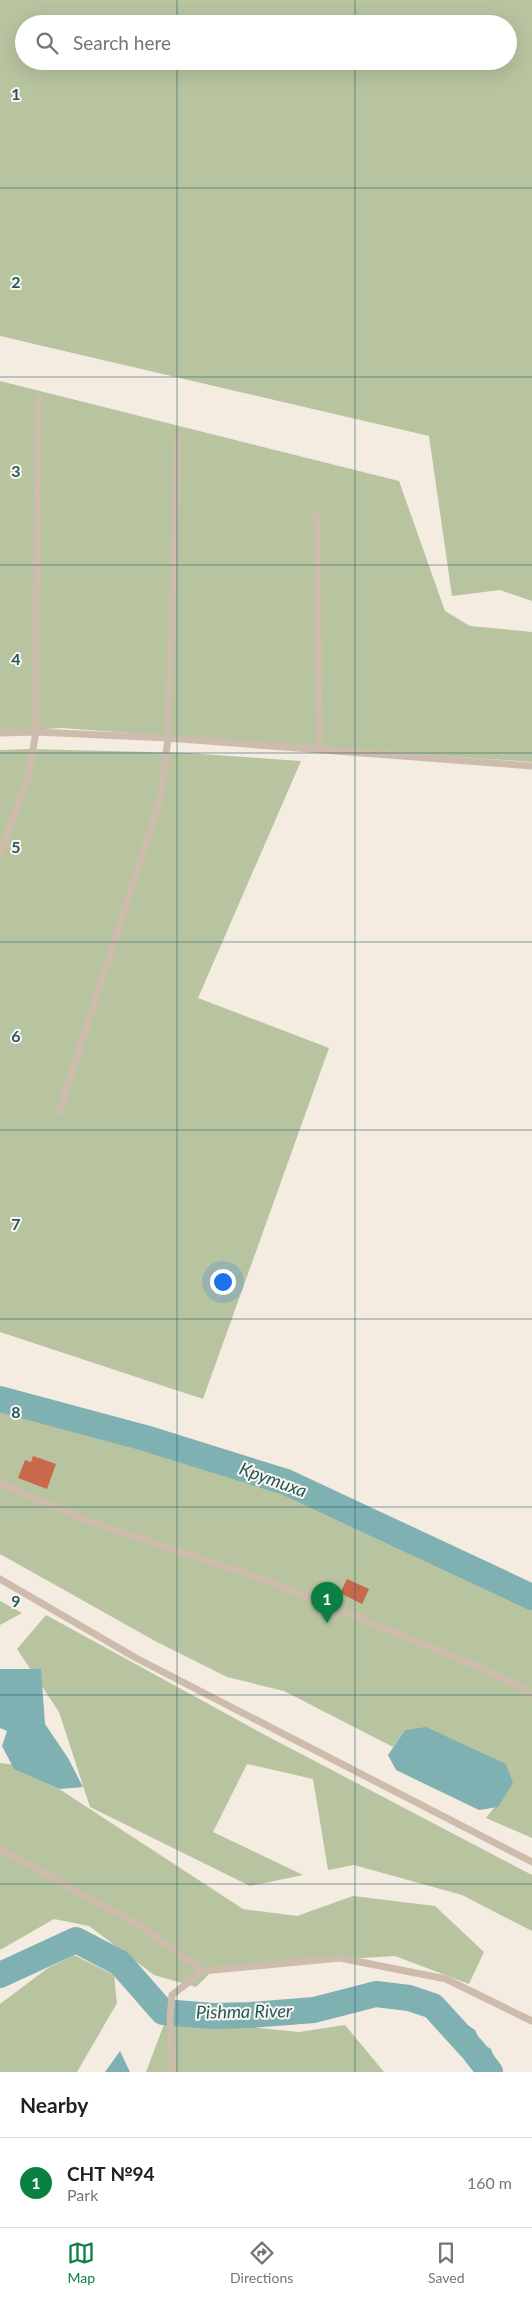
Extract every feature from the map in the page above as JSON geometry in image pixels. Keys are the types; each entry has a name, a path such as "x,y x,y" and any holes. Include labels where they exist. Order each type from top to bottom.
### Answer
{"lane":[{"path":"0,855 28,777 36,732 38,398"},
{"path":"59,1112 161,797 168,738 178,437"},
{"path":"317,516 319,748"},
{"path":"0,733 36,732 168,738 319,748 532,766"},
{"path":"0,1483 83,1519 268,1580 482,1668 532,1694"},
{"path":"0,1579 136,1658 532,1862"},
{"path":"0,1850 142,1927 203,1971"},
{"path":"172,2072 170,2019 172,1995 203,1971 340,1958 446,1978 532,2021"}],"green space":[{"path":"0,0 532,0 532,601 500,590 452,596 429,436 0,336"},
{"path":"0,381 399,481 445,611 470,626 532,632 532,762 61,728 0,732"},
{"path":"0,750 187,753 301,761 198,998 329,1048 203,1399 0,1332"},
{"path":"0,1407 275,1481 532,1604 532,1838 486,1818 513,1783 405,1730 393,1747 284,1691 227,1677 155,1641 0,1554"},
{"path":"0,1601 22,1613 0,1625"},
{"path":"46,1615 267,1736 532,1875 532,1931 462,1895 354,1865 328,1870 313,1779 247,1764 213,1832 303,1875 250,1886 90,1807 59,1712 17,1649"},
{"path":"0,1763 24,1766 243,1909 297,1916 353,1896 435,1906 484,1952 469,1984 395,1956 216,1967 196,1987 154,1975 89,1926 54,1919 0,1950"},
{"path":"74,1955 114,1975 117,2003 77,2072 0,2072 0,2004 48,1968"},
{"path":"166,2019 299,2032 345,2025 384,2072 146,2072"}],"water":[{"path":"0,1669 41,1669 45,1724 68,1758 83,1787 60,1789 14,1769 2,1746 7,1731 0,1728"},
{"path":"426,1727 506,1764 513,1783 498,1807 479,1810 396,1770 388,1755 405,1730"},
{"path":"435,1993 460,2026 469,2026 475,2030 481,2043 491,2049 500,2072 481,2072 435,2023 421,2013"},
{"path":"120,2051 130,2072 105,2072"}],"building":[{"path":"33,1456 56,1464 47,1489 18,1478 25,1460 31,1462"},
{"path":"347,1579 369,1589 362,1604 340,1593"}],"waterway":[{"name":"Крутиха","path":"0,1399 145,1438 286,1482 532,1597"},
{"path":"530,1596 532,1588"},
{"name":"Pishma River","path":"0,1975 76,1940 120,1963 163,2012 213,2016 251,2015 314,2010 376,1994 409,1998 433,2006 473,2050 490,2072"}],"place":[{"name":"СНТ №94","path":"327,1623"}]}
